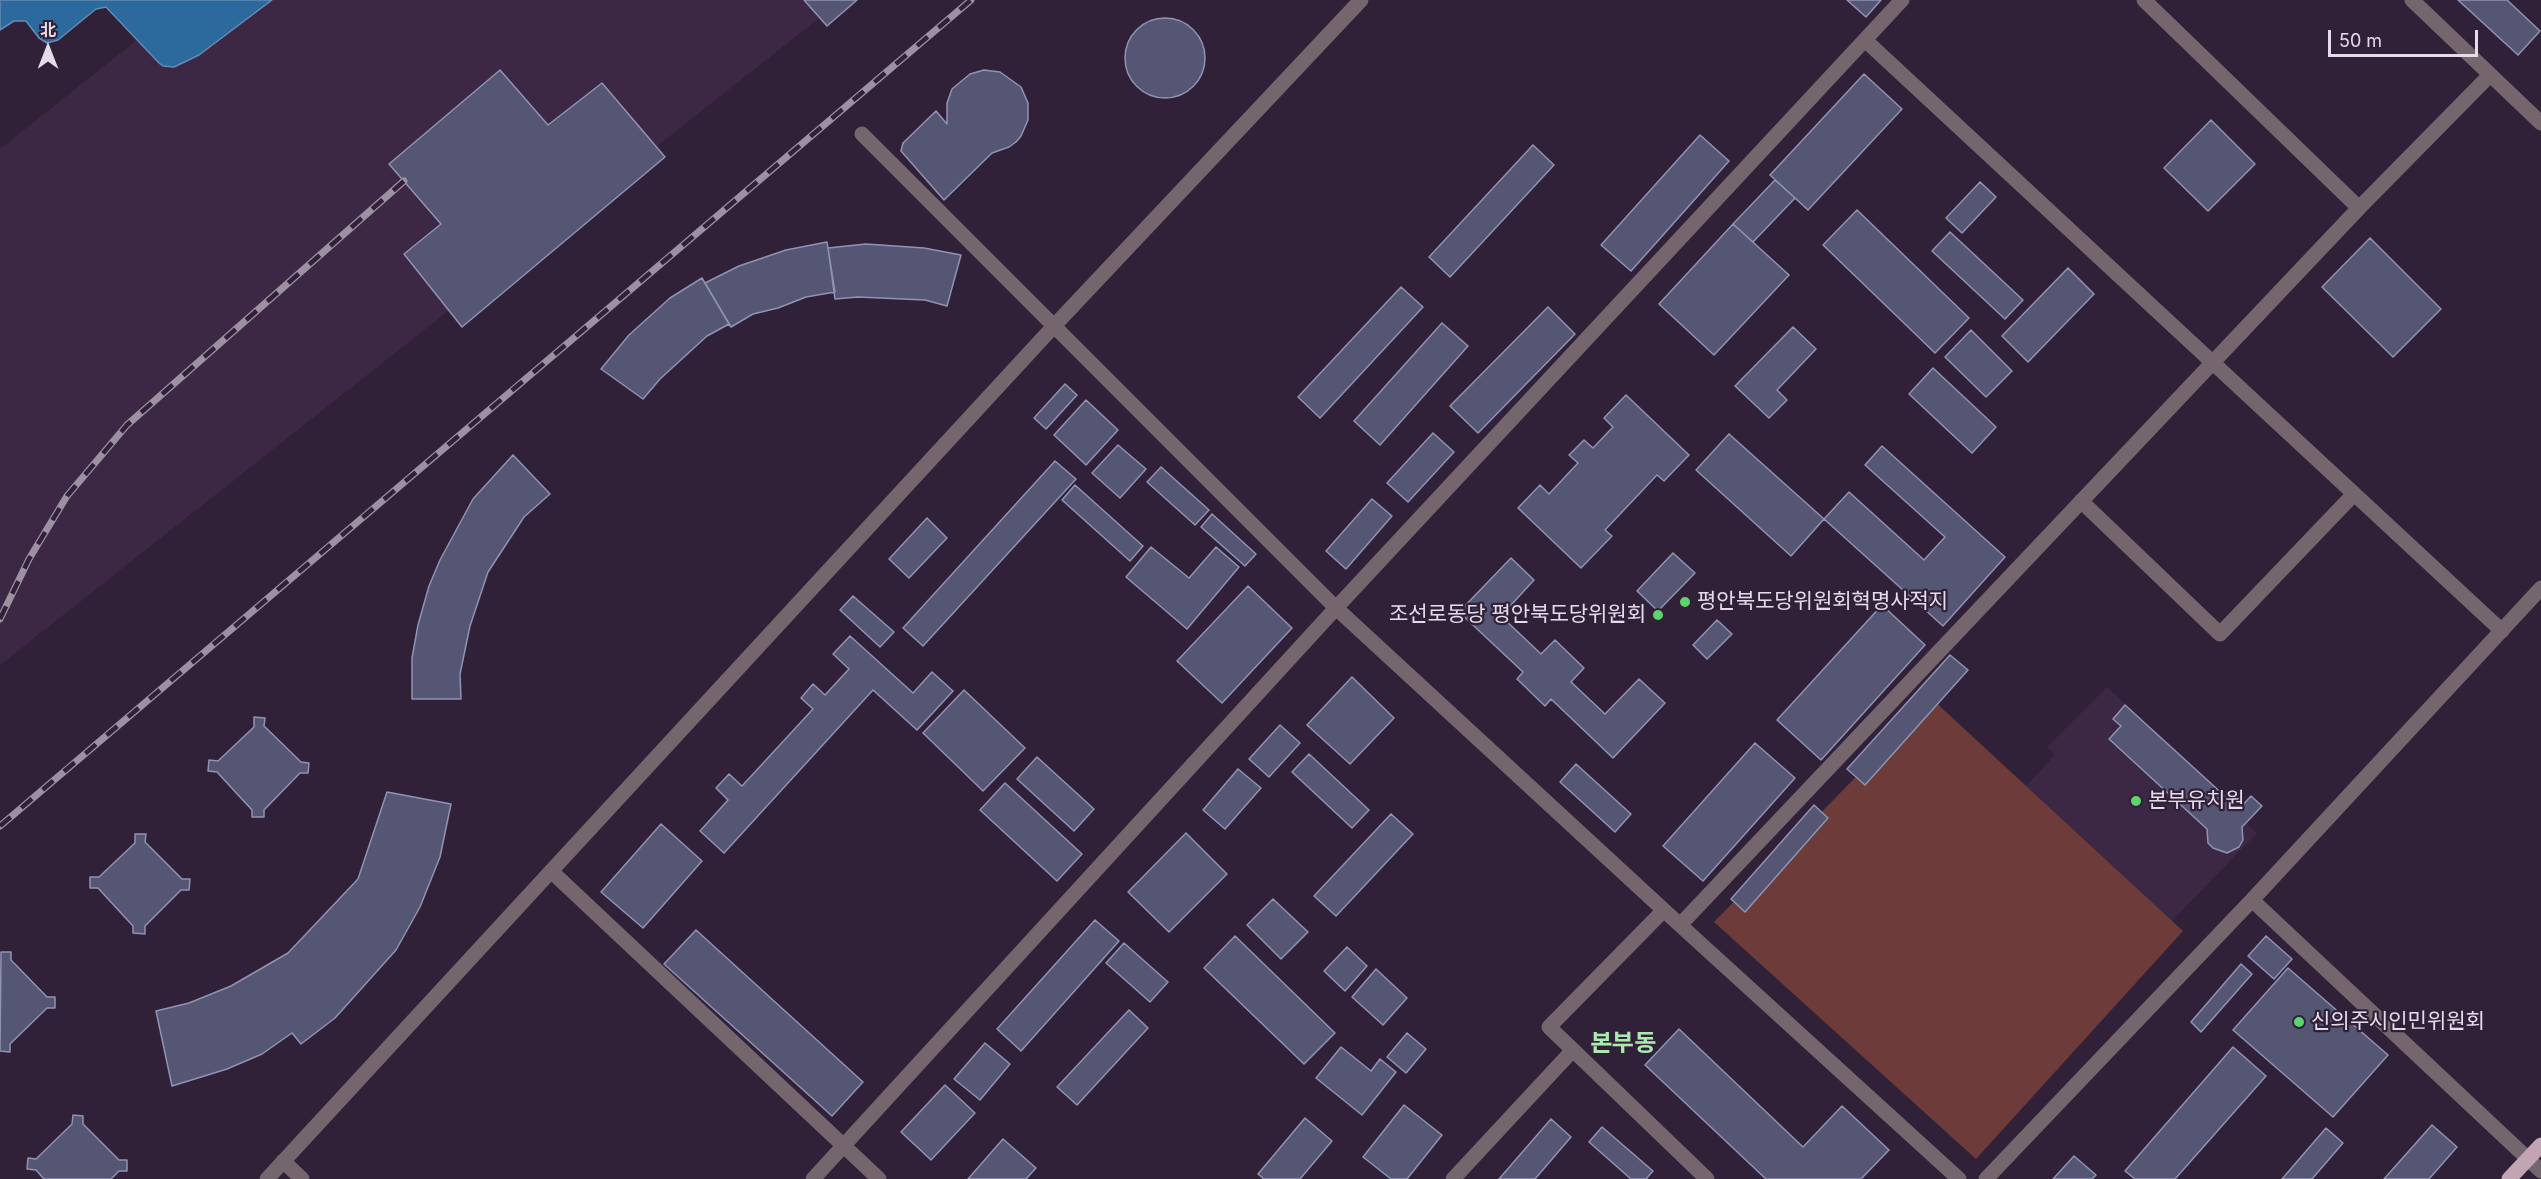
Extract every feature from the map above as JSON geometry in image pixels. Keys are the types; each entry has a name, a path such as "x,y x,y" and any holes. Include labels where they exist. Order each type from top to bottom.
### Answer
{"main road":[{"path":"2509,1179 2541,1145"}],"street":[{"path":"267,1179 1054,326 1361,0"},
{"path":"813,1179 1336,608 1902,0"},
{"path":"2144,0 2359,208"},
{"path":"2412,0 2541,123"},
{"path":"1864,40 2502,631"},
{"path":"1680,925 2359,208 2490,75"},
{"path":"862,134 1336,608 1959,1179"},
{"path":"2081,501 2220,634 2354,494"},
{"path":"1986,1179 2252,900 2541,588"},
{"path":"551,871 879,1179"},
{"path":"2252,900 2541,1171"},
{"path":"1664,910 1549,1027 1707,1179"},
{"path":"1454,1179 1573,1050"},
{"path":"283,1161 302,1179"}],"shaded area":[{"path":"187,0 842,0 0,665 0,149"},
{"name":"본부유치원","path":"2107,687 2239,809 2251,796 2262,806 2246,823 2257,833 2172,921 2026,786 2055,755 2047,747"},
{"path":"1932,699 2183,931 1976,1159 1714,922"}],"water":[{"path":"0,0 272,0 199,55 174,67 163,66 159,63 106,7 96,9 58,40 47,43 39,38 26,21 14,21 0,30"}],"building":[{"path":"804,0 857,0 827,26"},
{"path":"1847,0 1881,0 1866,17"},
{"path":"2458,0 2507,0 2540,31 2518,55"},
{"path":"1157,18 1173,18 1194,29 1205,50 1205,66 1194,87 1173,98 1157,98 1143,92 1131,80 1125,66 1125,50 1131,36 1143,24"},
{"path":"500,70 548,125 602,83 665,157 462,327 404,254 441,224 389,164"},
{"path":"984,70 1000,72 1021,87 1028,103 1028,120 1016,142 992,153 944,200 901,151 903,143 936,111 947,124 947,103 952,89 970,74"},
{"path":"1864,74 1902,109 1808,210 1770,175"},
{"path":"2211,120 2255,164 2208,211 2164,168"},
{"path":"1700,135 1729,161 1631,271 1601,245"},
{"path":"1533,145 1554,165 1450,277 1429,257"},
{"path":"1775,180 1795,198 1753,242 1733,224"},
{"path":"1980,182 1996,197 1962,233 1946,218"},
{"path":"1857,210 1969,318 1935,353 1823,245"},
{"path":"1733,224 1789,275 1714,355 1659,304"},
{"path":"1950,232 2023,300 2005,319 1932,251"},
{"path":"2370,238 2441,309 2393,357 2322,287"},
{"path":"827,242 835,292 806,297 778,308 753,314 731,327 705,283 739,266 786,250"},
{"path":"866,244 924,248 961,255 947,306 925,300 858,297 835,299 828,248"},
{"path":"2068,268 2094,294 2028,362 2002,336"},
{"path":"702,278 729,324 707,336 660,379 643,399 601,369 629,335 670,298"},
{"path":"1401,287 1423,307 1320,418 1298,397"},
{"path":"1548,307 1575,334 1478,433 1450,406"},
{"path":"1442,323 1468,346 1380,445 1354,421"},
{"path":"1793,327 1816,349 1777,390 1787,400 1769,418 1735,386"},
{"path":"1971,330 2012,371 1986,397 1945,357"},
{"path":"1933,368 1996,427 1972,453 1909,394"},
{"path":"1065,384 1077,395 1046,429 1034,418"},
{"path":"1626,395 1689,455 1664,481 1657,475 1605,530 1612,536 1581,568 1518,508 1540,485 1549,494 1578,463 1569,455 1584,440 1593,448 1613,427 1604,418"},
{"path":"1086,400 1118,430 1086,465 1054,435"},
{"path":"1433,433 1454,452 1408,502 1387,483"},
{"path":"1729,434 1824,519 1791,556 1696,470"},
{"path":"1118,445 1146,469 1120,498 1092,473"},
{"path":"1882,446 2005,557 1943,626 1824,519 1849,492 1924,560 1945,537 1865,465"},
{"path":"513,455 550,494 524,517 488,572 470,626 460,674 461,699 412,699 412,658 429,586 440,560 473,499"},
{"path":"1055,461 1076,479 923,646 903,628"},
{"path":"1161,467 1209,510 1195,525 1147,482"},
{"path":"1075,485 1143,546 1130,561 1062,500"},
{"path":"1372,499 1392,516 1346,569 1326,551"},
{"path":"1212,514 1256,554 1245,566 1201,527"},
{"path":"927,518 947,538 909,578 889,559"},
{"path":"1151,547 1189,578 1216,547 1239,567 1187,629 1126,577"},
{"path":"1673,553 1695,573 1658,611 1637,591"},
{"path":"1511,558 1534,580 1501,616 1541,654 1555,640 1584,668 1571,682 1605,714 1639,679 1665,703 1613,758 1551,699 1545,706 1517,679 1523,672 1459,612"},
{"path":"1248,586 1292,628 1222,703 1177,661"},
{"path":"853,596 894,632 880,647 840,610"},
{"path":"1882,605 1925,645 1821,760 1777,720"},
{"path":"1717,620 1732,634 1707,659 1693,645"},
{"path":"850,636 913,693 932,672 953,691 917,730 873,690 724,853 700,831 728,800 716,788 729,774 742,786 813,709 801,698 813,684 825,695 849,669 833,654"},
{"path":"1950,655 1968,670 1865,785 1847,769"},
{"path":"1352,677 1394,718 1350,764 1307,725"},
{"path":"964,690 1025,748 983,791 923,733"},
{"path":"2125,705 2239,809 2251,796 2262,806 2242,827 2243,840 2239,847 2227,853 2213,848 2208,843 2207,829 2109,739 2121,726 2113,719"},
{"path":"254,717 265,718 264,726 301,762 309,763 308,773 300,773 264,810 264,817 252,817 252,810 217,772 208,771 209,760 218,761 254,727"},
{"path":"1280,725 1300,743 1269,777 1249,759"},
{"path":"1755,743 1795,778 1703,881 1663,846"},
{"path":"1309,754 1369,810 1352,828 1292,772"},
{"path":"1037,757 1094,809 1074,831 1017,779"},
{"path":"1576,764 1631,814 1615,832 1560,782"},
{"path":"1238,769 1261,788 1225,829 1203,810"},
{"path":"1005,783 1082,854 1057,881 980,810"},
{"path":"387,792 451,804 440,857 420,907 396,950 335,1018 301,1044 292,1033 262,1054 227,1069 172,1086 156,1011 189,1003 231,986 288,953 358,879"},
{"path":"1814,805 1828,818 1745,912 1731,899"},
{"path":"1391,814 1413,834 1336,916 1314,896"},
{"path":"661,824 702,861 643,928 601,892"},
{"path":"1186,833 1227,874 1169,932 1128,892"},
{"path":"135,834 146,834 145,842 182,879 190,879 189,890 181,890 145,926 145,934 133,933 133,926 98,888 90,888 90,877 99,877 135,843"},
{"path":"1273,899 1308,932 1281,959 1247,925"},
{"path":"1095,920 1119,941 1021,1051 997,1029"},
{"path":"696,930 863,1082 832,1116 664,964"},
{"path":"1235,936 1335,1033 1304,1064 1204,968"},
{"path":"2266,936 2292,959 2274,979 2248,956"},
{"path":"1124,943 1168,982 1150,1002 1106,963"},
{"path":"1347,947 1367,966 1345,991 1324,971"},
{"path":"1,952 11,952 11,960 47,997 55,997 55,1008 47,1008 10,1044 10,1052 0,1051"},
{"path":"2241,964 2252,974 2201,1032 2191,1022"},
{"path":"2288,968 2388,1055 2333,1117 2233,1030"},
{"path":"1376,969 1407,998 1383,1025 1352,997"},
{"path":"1129,1010 1148,1028 1077,1105 1057,1087"},
{"path":"1679,1029 1803,1147 1842,1106 1889,1150 1861,1179 1766,1179 1645,1065"},
{"path":"1407,1033 1426,1049 1406,1073 1387,1057"},
{"path":"985,1043 1010,1064 980,1100 954,1079"},
{"path":"1341,1047 1371,1071 1380,1059 1396,1072 1362,1115 1316,1078"},
{"path":"2233,1047 2266,1076 2175,1179 2135,1179 2125,1171"},
{"path":"945,1085 975,1113 931,1160 901,1132"},
{"path":"1404,1105 1442,1135 1407,1179 1391,1179 1363,1157"},
{"path":"73,1115 83,1116 83,1124 119,1160 127,1160 127,1171 119,1171 111,1179 44,1179 36,1170 27,1169 28,1158 36,1159 72,1124"},
{"path":"1305,1118 1332,1141 1300,1179 1264,1179 1258,1174"},
{"path":"1551,1119 1571,1137 1535,1179 1499,1179"},
{"path":"2432,1125 2457,1147 2429,1179 2384,1179"},
{"path":"1602,1127 1653,1171 1646,1179 1631,1179 1589,1142"},
{"path":"2326,1128 2343,1143 2312,1179 2282,1179"},
{"path":"1003,1139 1036,1168 1026,1179 968,1179"},
{"path":"2074,1156 2096,1175 2092,1179 2053,1179"}],"railway":[{"path":"0,826 971,0"},
{"path":"0,619 29,559 67,496 127,425 404,181"}],"place":[{"name":"평안북도당위원회혁명사적지","path":"1685,602"},
{"name":"조선로동당 평안북도당위원회","path":"1658,615"},
{"name":"본부유치원","path":"2136,801"},
{"name":"신의주시인민위원회","path":"2299,1022"}],"district":[{"name":"본부동","path":"1623,1044"}]}
